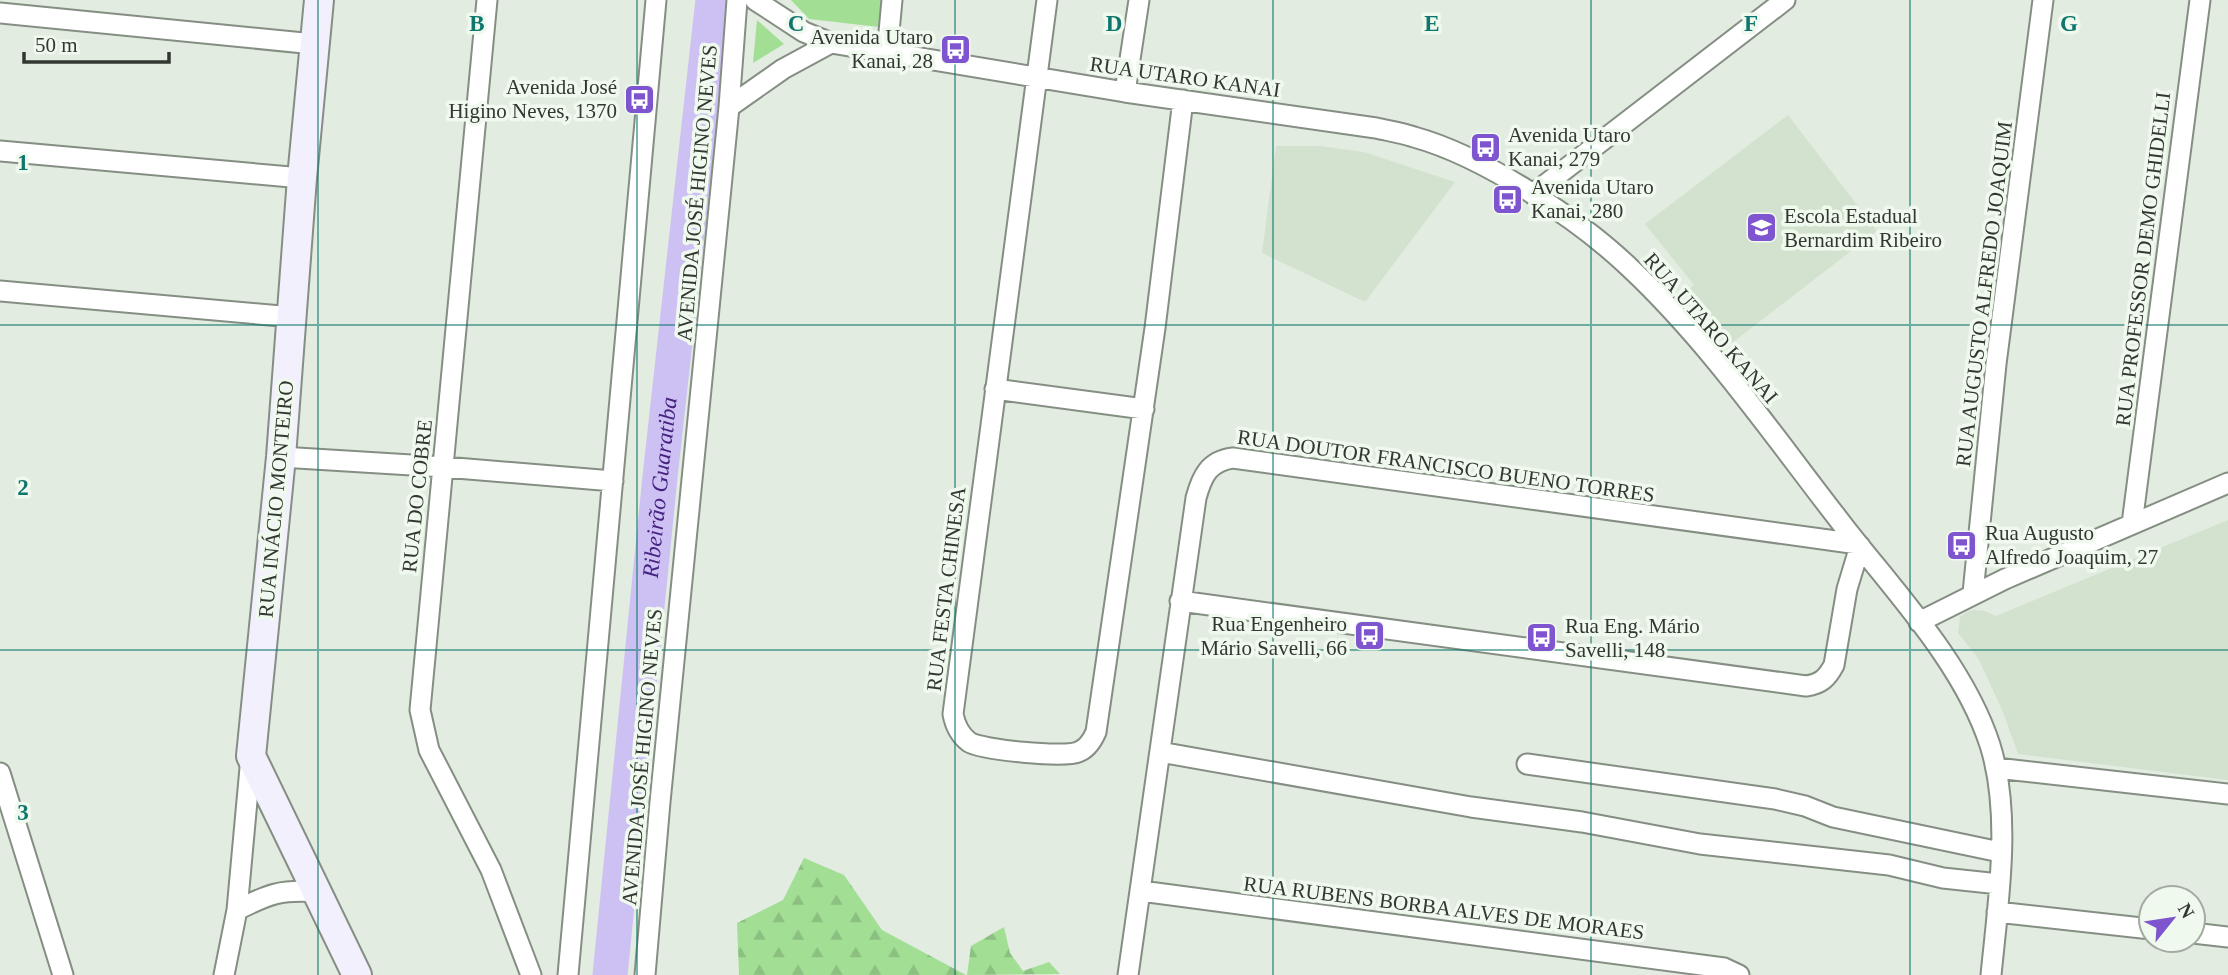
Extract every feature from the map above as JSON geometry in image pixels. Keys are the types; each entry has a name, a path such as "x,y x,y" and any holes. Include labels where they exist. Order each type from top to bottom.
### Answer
{"street":[{"name":"RUA INÁCIO MONTEIRO","path":"251,756 281,457 302,178 319,0"},
{"name":"RUA DO COBRE","path":"487,0 420,710 423,730 436,766 491,870 531,975"},
{"path":"568,975 656,0"},
{"name":"AVENIDA JOSÉ HIGINO NEVES","path":"645,975 737,0"},
{"name":"RUA UTARO KANAI","path":"755,0 804,32 831,43 1125,92 1376,128 1416,137 1460,155 1532,194 1585,230 1630,267 1717,364 1919,622 1970,698 1983,725 1996,768 2001,820 1999,884 1991,975"},
{"path":"887,53 892,0"},
{"name":"RUA FESTA CHINESA","path":"1047,0 953,714 955,724 970,743 1013,751 1071,755 1081,752 1090,744 1096,732 1143,410 1183,100"},
{"path":"1125,92 1139,0"},
{"path":"1532,194 1785,0"},
{"name":"RUA AUGUSTO ALFREDO JOAQUIM","path":"1973,593 1996,364 2043,0"},
{"name":"RUA PROFESSOR DEMO GHIDELLI","path":"2132,524 2200,0"},
{"path":"0,13 314,44"},
{"path":"729,107 783,69 831,43"},
{"path":"0,151 302,178"},
{"path":"0,291 292,317"},
{"path":"996,389 1143,410"},
{"path":"281,457 613,481"},
{"name":"RUA DOUTOR FRANCISCO BUENO TORRES","path":"1128,975 1196,498 1202,478 1214,463 1233,458 1859,545"},
{"path":"1919,622 1973,593 2228,483"},
{"path":"1180,601 1806,686 1823,681 1834,665 1847,589 1859,545"},
{"path":"1160,752 1700,844 1889,865 1943,878 1999,884"},
{"path":"251,756 357,975"},
{"path":"224,975 237,910 251,756"},
{"path":"1527,764 1774,799 1805,806 1833,817 2000,852"},
{"path":"1996,768 2228,794"},
{"path":"0,774 63,975"},
{"name":"RUA RUBENS BORBA ALVES DE MORAES","path":"1141,891 1724,968 1739,975"},
{"path":"237,910 276,892 318,892"},
{"path":"1997,912 2137,927"},
{"path":"2207,935 2228,937"}],"shaded area":[{"name":"Escola Estadual Bernardim Ribeiro","path":"1788,115 1877,231 1728,346 1685,292 1694,285 1645,224"},
{"path":"1276,146 1320,146 1364,152 1455,182 1365,302 1262,253"},
{"path":"2228,520 2228,780 2018,754 2003,712 1978,658 1958,633 1960,617 1975,610 1996,616"}],"green space":[{"path":"791,0 884,0 879,27 809,19"},
{"path":"757,20 784,44 753,63"},
{"path":"804,858 844,875 882,930 966,975 739,975 737,923 783,900"},
{"path":"1004,927 1010,953 1023,971 1049,962 1060,974 967,975 971,946"}],"waterway":[{"name":"Ribeirão Guaratiba","path":"610,975 660,477 713,0"}],"place":[{"name":"Avenida Utaro Kanai, 28","path":"956,49"},
{"name":"Avenida José Higino Neves, 1370","path":"640,99"},
{"name":"Avenida Utaro Kanai, 279","path":"1485,147"},
{"name":"Avenida Utaro Kanai, 280","path":"1508,199"},
{"name":"Escola Estadual Bernardim Ribeiro","path":"1761,228"},
{"name":"Rua Augusto Alfredo Joaquim, 27","path":"1962,545"},
{"name":"Rua Engenheiro Mário Savelli, 66","path":"1370,636"},
{"name":"Rua Eng. Mário Savelli, 148","path":"1542,638"}]}
